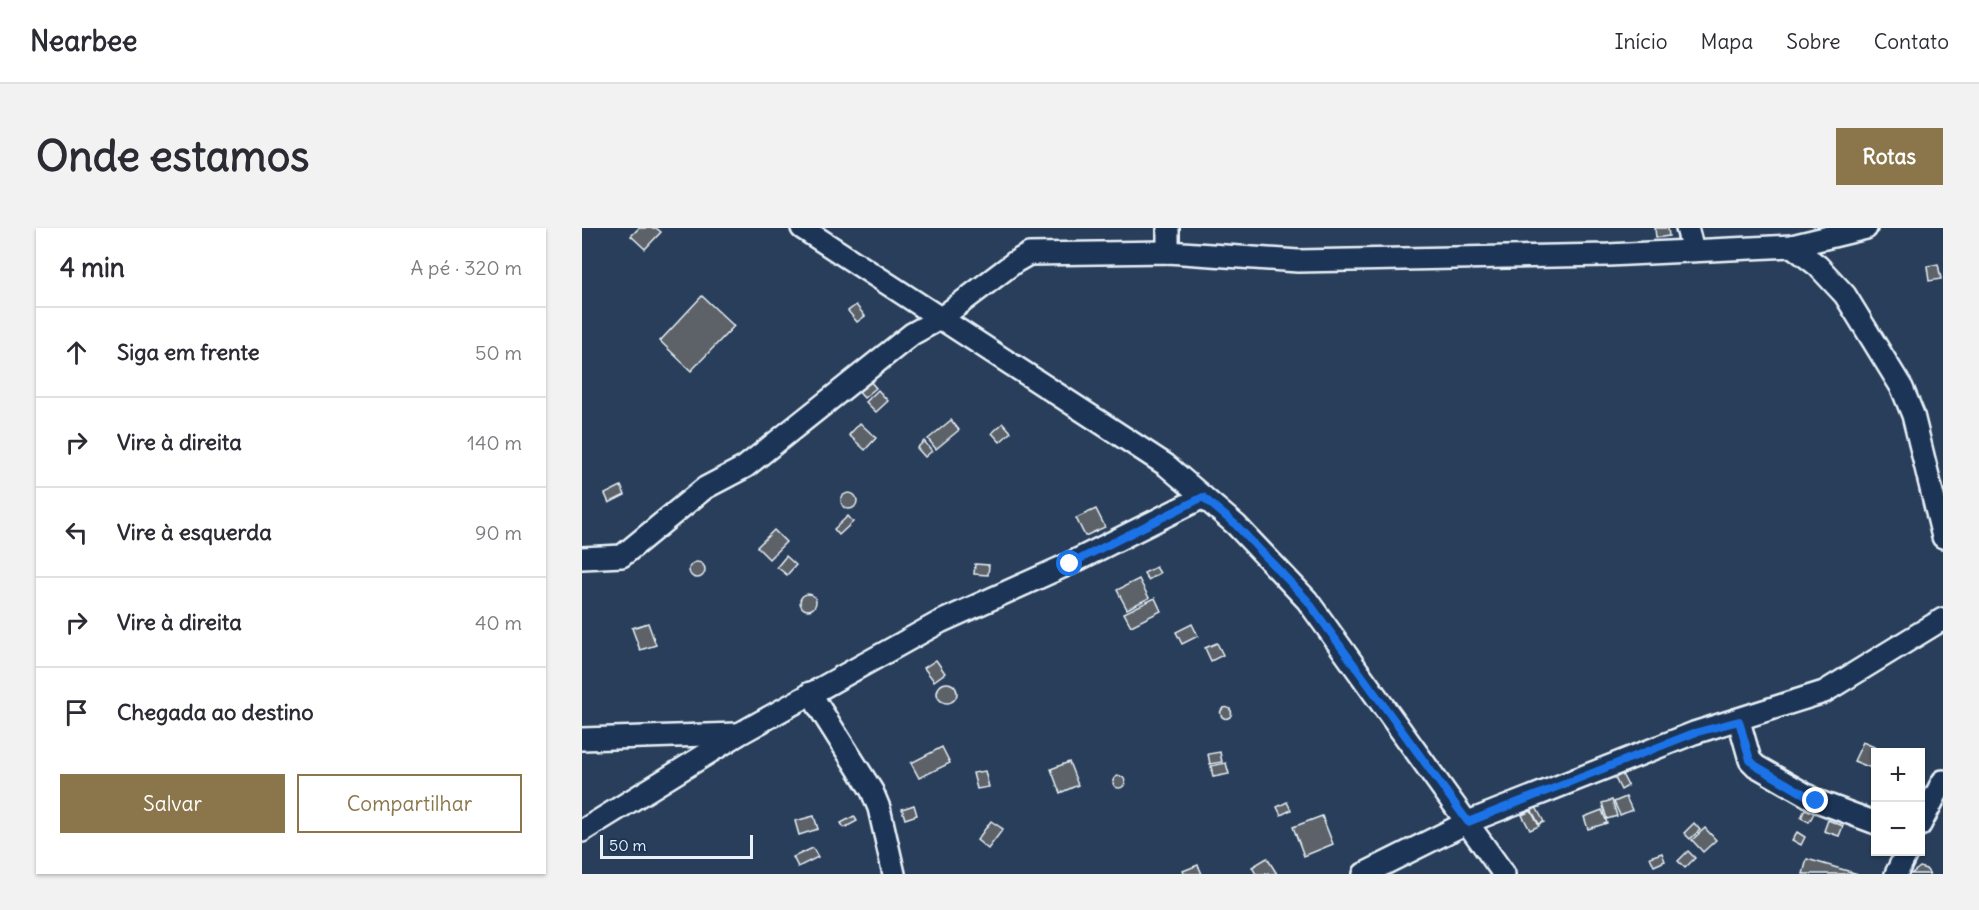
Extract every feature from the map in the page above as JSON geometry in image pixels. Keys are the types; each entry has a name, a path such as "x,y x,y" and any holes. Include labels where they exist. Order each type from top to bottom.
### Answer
{"street":[{"path":"802,228 1166,465 1236,525 1307,600 1504,874"},
{"path":"1168,228 1168,252"},
{"path":"1687,228 1693,250"},
{"path":"582,558 622,556 705,488 745,467 912,334 941,318 1029,254 1168,252 1298,261 1608,255 1792,246 1866,228"},
{"path":"1792,246 1818,266 1845,295 1902,388 1913,416 1942,529"},
{"path":"582,831 739,734 940,622 1070,564 1203,497"},
{"path":"1364,874 1468,822 1694,733 1739,721 1824,692 1943,619"},
{"path":"810,693 872,791 879,808 894,874"},
{"path":"1739,721 1750,760 1756,766 1816,801 1871,822"},
{"path":"582,739 739,734"},
{"path":"1925,815 1943,781"},
{"path":"1896,874 1905,856"}],"building":[{"path":"639,228 656,228 661,232 645,249 631,236"},
{"path":"1655,228 1668,228 1669,236 1656,238"},
{"path":"1938,264 1941,279 1929,281 1927,266"},
{"path":"702,296 734,326 691,371 660,341"},
{"path":"856,305 865,316 857,322 848,311"},
{"path":"869,380 876,388 864,398 857,390"},
{"path":"878,390 888,401 876,412 866,402"},
{"path":"951,420 959,430 936,449 928,439"},
{"path":"860,423 876,438 865,450 849,435"},
{"path":"1003,423 1011,432 1000,442 992,433"},
{"path":"924,441 932,451 925,457 917,448"},
{"path":"621,486 625,495 609,503 605,494"},
{"path":"849,493 857,501 849,509 841,501"},
{"path":"1096,509 1105,527 1085,536 1076,518"},
{"path":"848,516 853,522 839,535 834,529"},
{"path":"774,530 786,542 769,559 757,547"},
{"path":"786,556 796,565 787,575 777,567"},
{"path":"697,562 705,570 697,578 689,570"},
{"path":"975,564 989,565 988,575 974,574"},
{"path":"1156,567 1160,573 1148,580 1144,573"},
{"path":"1139,579 1149,598 1127,609 1117,590"},
{"path":"808,594 816,602 808,610 800,602"},
{"path":"1155,598 1161,611 1131,626 1124,613"},
{"path":"648,623 656,645 640,650 632,628"},
{"path":"1192,624 1198,636 1182,644 1176,632"},
{"path":"1217,643 1223,655 1211,661 1205,648"},
{"path":"936,660 945,673 934,681 924,668"},
{"path":"947,683 954,686 957,693 954,700 947,703 940,700 937,693 940,686"},
{"path":"1226,707 1232,713 1226,719 1220,713"},
{"path":"1863,742 1876,748 1871,748 1871,768 1854,761"},
{"path":"942,747 950,763 919,778 911,763"},
{"path":"1220,752 1222,762 1210,764 1208,754"},
{"path":"1069,762 1078,785 1060,793 1051,769"},
{"path":"1226,763 1229,774 1213,777 1211,766"},
{"path":"985,771 989,787 977,789 973,773"},
{"path":"1622,774 1628,786 1621,790 1615,778"},
{"path":"1121,776 1125,782 1121,788 1117,788 1113,780"},
{"path":"1626,797 1632,810 1620,815 1614,802"},
{"path":"1612,800 1617,816 1607,819 1602,803"},
{"path":"1287,802 1291,810 1281,815 1277,807"},
{"path":"914,805 917,815 905,819 902,809"},
{"path":"1536,807 1544,822 1539,824 1531,809"},
{"path":"1805,809 1814,813 1809,822 1801,818"},
{"path":"1602,810 1607,823 1588,829 1584,817"},
{"path":"1531,811 1539,826 1530,830 1522,815"},
{"path":"814,816 818,829 799,835 795,821"},
{"path":"854,816 857,821 844,828 841,823"},
{"path":"1322,816 1333,844 1304,856 1293,827"},
{"path":"1828,820 1843,826 1839,836 1824,831"},
{"path":"991,821 1003,829 988,849 977,840"},
{"path":"1694,823 1700,830 1690,839 1684,833"},
{"path":"1705,828 1716,840 1703,852 1692,840"},
{"path":"1797,832 1805,837 1801,845 1792,840"},
{"path":"813,848 818,857 798,867 793,857"},
{"path":"1688,851 1695,858 1685,868 1678,861"},
{"path":"1662,853 1665,861 1654,866 1650,857"},
{"path":"1267,858 1277,874 1256,874 1252,867"},
{"path":"1807,859 1858,874 1803,874"},
{"path":"1198,865 1202,874 1184,874 1183,871"},
{"path":"1920,867 1926,869 1930,874 1911,874"}],"route":[{"path":"1070,564 1203,497 1236,525 1307,600 1468,822 1694,733 1739,721 1750,760 1756,766 1816,801"}]}
